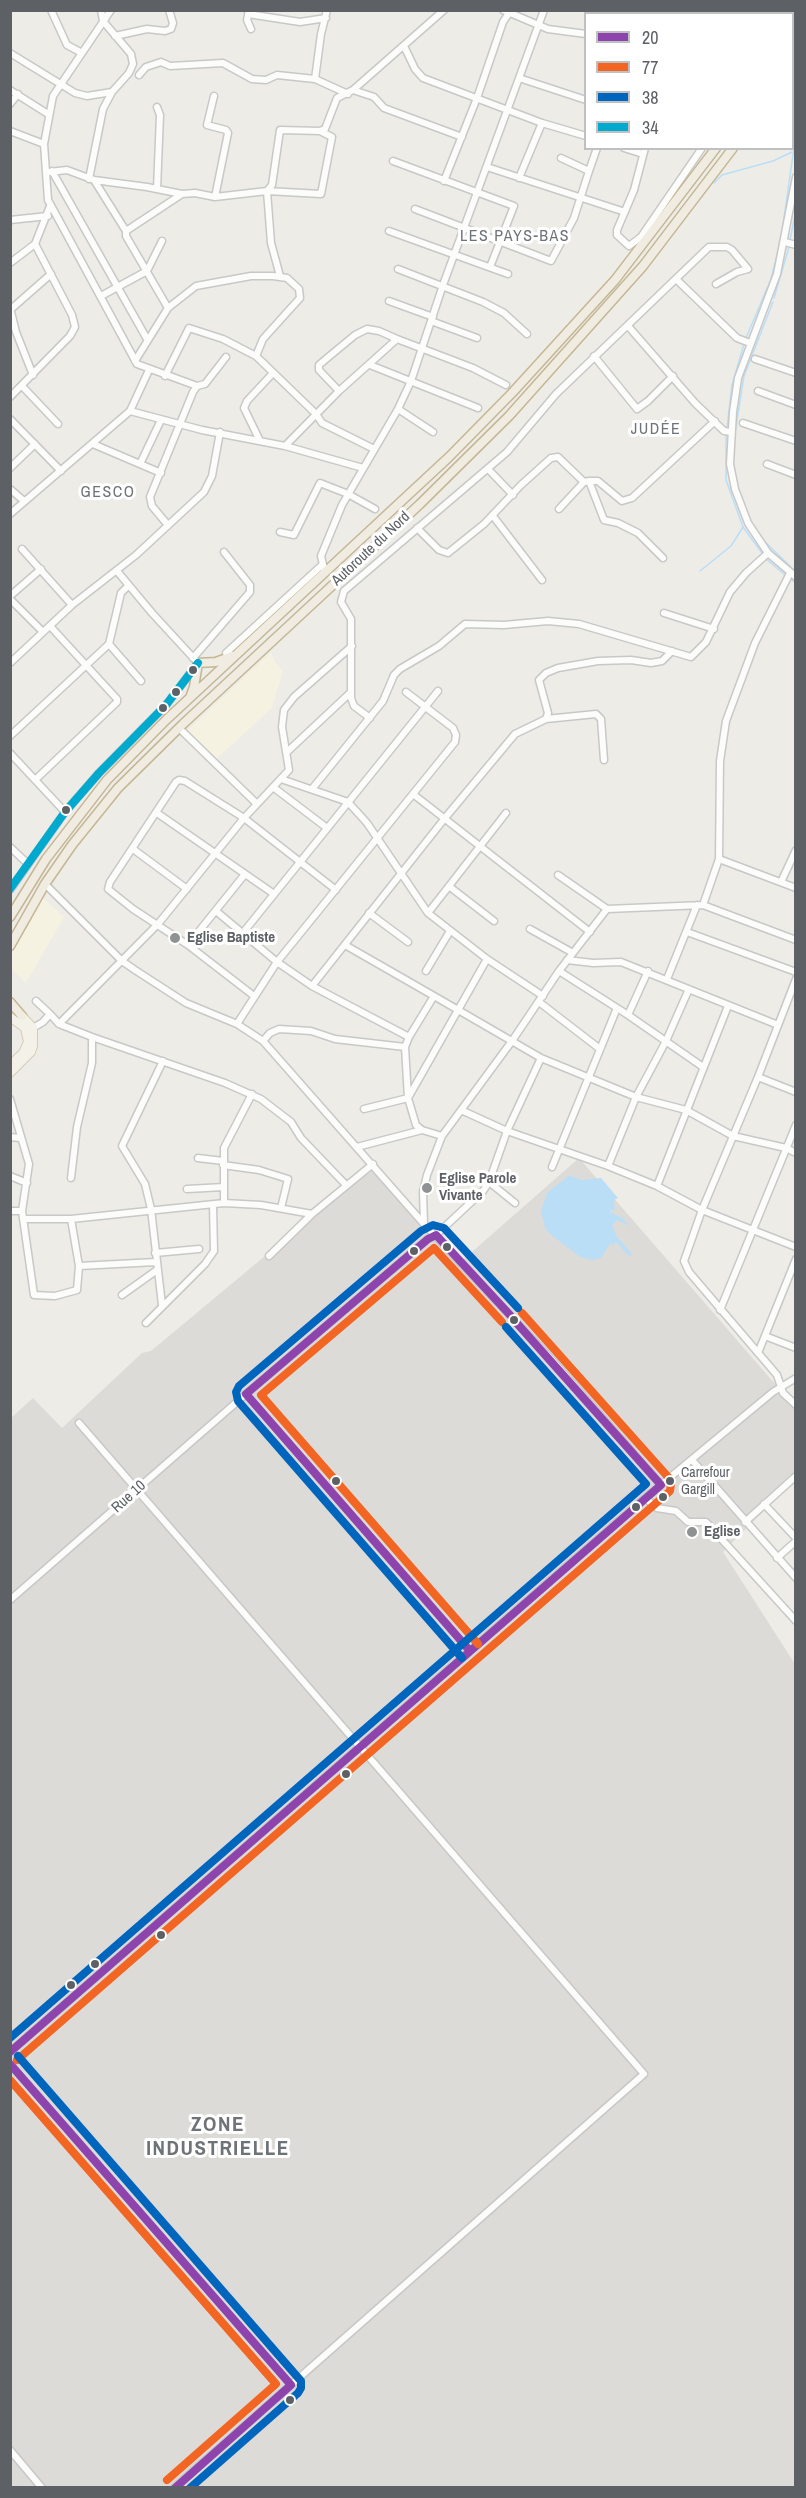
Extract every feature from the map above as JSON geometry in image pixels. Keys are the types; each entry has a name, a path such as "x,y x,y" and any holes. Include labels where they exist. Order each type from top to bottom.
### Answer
{"highway":[{"name":"Autoroute du Nord","path":"10,917 46,859 84,808 119,768 323,569 449,457 550,353 636,254 714,150"},
{"name":"Autoroute du Nord","path":"10,946 45,884 95,814 124,782 178,728 420,504 509,416 644,266 731,150"},
{"path":"188,700 194,687 195,661 216,662 240,652"},
{"path":"10,1002 22,1016"},
{"path":"10,1016 22,1016"}],"main road":[{"path":"10,1016 21,1023 28,1036 23,1053 10,1065"},
{"path":"10,1073 31,1052 34,1038 33,1028 22,1016"}],"street":[{"path":"51,10 67,45 82,53"},
{"path":"101,10 103,21 131,54 133,64 129,73 112,92 101,117 92,179 126,231 168,308"},
{"path":"10,263 36,244 50,206 49,172 44,144 48,114 59,85 111,10"},
{"path":"115,36 147,29 165,31 171,29 173,23 169,10"},
{"path":"315,79 327,10"},
{"path":"320,131 328,125 337,98 350,92 444,10"},
{"path":"226,653 323,569 321,556 348,494 398,409 411,381 443,285 544,10"},
{"path":"251,29 247,20 249,12 300,22 326,18"},
{"path":"444,181 477,98 506,12 556,31 584,34"},
{"path":"404,46 415,69 423,78 542,123 584,136"},
{"path":"10,53 75,93 87,96 112,92"},
{"path":"139,75 146,67 161,62 170,66 223,63 252,79 266,80 277,75 315,79 350,92 374,97 384,108 462,137"},
{"path":"519,78 584,100"},
{"path":"10,90 48,114"},
{"path":"10,104 18,94"},
{"path":"214,96 207,125 226,130 228,133 215,197"},
{"path":"157,107 160,115 157,189"},
{"path":"519,178 542,123"},
{"path":"49,172 67,170 92,179 182,194 215,197 267,191 321,194 332,137 320,131 280,130 273,180 267,191 271,243 280,276"},
{"path":"10,131 44,144"},
{"path":"415,209 551,261 574,218 596,150"},
{"path":"644,151 617,235 629,246 642,237 701,150"},
{"path":"561,158 589,171"},
{"path":"393,161 514,206 490,267"},
{"path":"487,167 625,212"},
{"path":"49,172 147,339"},
{"path":"667,979 719,859 720,761 726,721 755,643 793,575 768,553 748,523 735,489 730,464 737,384 777,274 785,242 795,177"},
{"path":"126,231 182,194"},
{"path":"50,206 135,361 149,370 197,386 205,384 226,357"},
{"path":"10,220 55,215"},
{"path":"389,231 508,274"},
{"path":"101,296 147,271 162,241"},
{"path":"785,242 795,245"},
{"path":"10,397 70,336 75,327 72,315 36,244"},
{"path":"370,718 354,706 351,693 351,615 341,602 342,595 488,469 529,428 556,394 709,247 727,247 748,269 737,272 716,285"},
{"path":"398,269 443,285 504,313 527,334"},
{"path":"33,375 16,332 11,309 51,274"},
{"path":"135,361 168,308 199,285 251,276 280,276 295,284 299,289 300,298 263,339 256,356"},
{"path":"676,279 737,338 750,343"},
{"path":"389,301 477,338"},
{"path":"628,326 724,431 731,432"},
{"path":"165,376 189,328 223,339 256,356 316,414 322,423 374,449"},
{"path":"339,391 319,370 319,365 355,335 367,329 379,331 473,368 506,385"},
{"path":"285,446 339,391 397,339"},
{"path":"594,356 637,409 673,376"},
{"path":"755,359 795,373"},
{"path":"370,365 478,408"},
{"path":"10,514 130,411 149,370"},
{"path":"260,441 244,408 247,401 273,373"},
{"path":"22,386 58,424"},
{"path":"167,524 150,501 197,386"},
{"path":"758,391 795,405"},
{"path":"398,409 433,432"},
{"path":"130,411 181,425 285,446 363,468"},
{"path":"10,419 61,471"},
{"path":"140,464 161,420"},
{"path":"559,509 586,481 598,481 622,501 628,501 715,421"},
{"path":"743,423 795,441"},
{"path":"11,662 72,605 107,575 117,571 204,492 209,482 220,432"},
{"path":"10,468 35,444"},
{"path":"93,444 161,473"},
{"path":"417,528 439,550 446,554 454,550 493,516 521,485 554,456 586,481 604,520 616,522 638,533 663,558"},
{"path":"767,464 795,475"},
{"path":"488,469 513,495"},
{"path":"280,532 294,535 320,483 348,494 375,509"},
{"path":"10,489 24,501"},
{"path":"493,516 542,580"},
{"path":"22,549 72,605"},
{"path":"10,890 65,812 99,773 171,699 195,661 250,592 250,585 224,552"},
{"path":"312,789 383,701 390,683 400,669 439,646 465,624 504,625 548,621 579,624 691,657 700,650 714,629 730,592 768,553"},
{"path":"41,569 10,597 43,632"},
{"path":"117,571 195,661"},
{"path":"10,736 109,644 121,593 128,586"},
{"path":"664,613 714,629"},
{"path":"35,780 117,702 87,665 50,626"},
{"path":"109,644 141,681"},
{"path":"59,1024 158,924 244,818 290,769 282,727 284,711 294,697 352,646"},
{"path":"546,719 548,713 539,680 546,673 558,668 598,662 631,660 651,663 662,661 672,651"},
{"path":"243,934 438,691"},
{"path":"237,1024 277,962 455,742 453,728 406,692"},
{"path":"286,752 351,693"},
{"path":"312,986 445,818 516,734 546,719 596,714 599,716 604,760"},
{"path":"178,728 257,804"},
{"path":"10,753 65,812"},
{"path":"280,779 348,802 377,838 428,913 487,959 543,996"},
{"path":"254,996 188,945 133,909 108,889 110,882 176,782 181,780 244,818 336,890"},
{"path":"273,787 327,828"},
{"path":"413,794 590,932"},
{"path":"157,813 274,894"},
{"path":"428,913 506,813"},
{"path":"10,847 28,864"},
{"path":"133,849 187,889"},
{"path":"781,882 795,850"},
{"path":"719,859 795,888"},
{"path":"188,945 245,873"},
{"path":"558,874 607,909 700,905 795,940"},
{"path":"45,884 122,961 186,1003 237,1024 263,1041 424,1224 551,1359 661,1485"},
{"path":"450,887 494,921"},
{"path":"424,1224 423,1192 442,1136 512,1041 559,971 607,909"},
{"path":"216,911 277,962 312,986 409,1036"},
{"path":"369,913 408,942"},
{"path":"531,929 573,953"},
{"path":"426,971 450,931"},
{"path":"687,932 795,972"},
{"path":"345,945 541,1058 636,1097 686,1110 733,1136 786,1148 795,1154"},
{"path":"364,1109 408,1098 487,959"},
{"path":"567,960 593,963 621,962 778,1025"},
{"path":"559,971 703,1067"},
{"path":"628,1015 648,971"},
{"path":"795,979 685,1256 685,1265 720,1310 777,1375 783,1392 795,1405"},
{"path":"608,1166 636,1097 666,1041 689,989"},
{"path":"422,1130 412,1115 408,1098 405,1047 409,1036 434,996"},
{"path":"36,1001 59,1024 252,1094 276,1109 291,1122 301,1138 346,1185"},
{"path":"539,1002 600,1049"},
{"path":"657,1186 728,1006"},
{"path":"552,1167 617,1008"},
{"path":"33,1028 50,1014"},
{"path":"263,1041 270,1033 279,1029 311,1031 335,1039 405,1047"},
{"path":"71,1178 76,1127 92,1063 92,1037"},
{"path":"515,1203 489,1182 507,1131 541,1058"},
{"path":"162,1305 151,1209 142,1177 132,1165 122,1146 164,1061"},
{"path":"758,1077 795,1092"},
{"path":"224,1203 224,1148 252,1094"},
{"path":"10,1099 28,1159 22,1211 34,1295 55,1296 77,1290 79,1266 71,1219"},
{"path":"461,1110 507,1131 559,1151 585,1157 657,1186 702,1210 795,1247"},
{"path":"720,1310 795,1125"},
{"path":"357,1147 422,1130 442,1136"},
{"path":"10,1137 20,1138"},
{"path":"198,1158 259,1170 288,1179 281,1208"},
{"path":"269,1256 312,1214 373,1164"},
{"path":"10,1176 27,1183"},
{"name":"Rue 10","path":"10,1600 246,1394 428,1239 436,1235 489,1182"},
{"path":"187,1189 224,1187"},
{"path":"23,1219 71,1219 224,1203 261,1205 312,1214"},
{"path":"146,1323 214,1251 213,1205"},
{"path":"10,1211 22,1211"},
{"path":"155,1252 199,1249"},
{"path":"758,1353 795,1259"},
{"path":"79,1266 156,1262"},
{"path":"122,1295 158,1270"},
{"path":"765,1336 795,1347"},
{"path":"10,2052 645,1498 795,1378"},
{"path":"79,1423 644,2074 174,2487"},
{"path":"692,1460 795,1578"},
{"path":"745,1522 795,1476"},
{"path":"645,1498 657,1508 676,1511 688,1522 706,1522 795,1621"},
{"path":"764,1504 795,1540 777,1558"},
{"path":"10,2450 42,2487"}],"shaded area":[{"path":"271,652 274,661 283,671 272,708 215,760 186,732"},
{"path":"43,898 64,917 26,983 11,968 11,955"},
{"path":"579,1158 795,1407 795,1480 723,1552 795,1664 795,2487 11,2488 11,1418 33,1398 62,1428 142,1353 151,1351 331,1201 372,1171 457,1265"}],"water":[{"path":"571,1176 582,1180 601,1178 618,1198 614,1200 615,1211 611,1209 610,1212 622,1218 630,1226 617,1220 612,1226 617,1237 632,1254 630,1257 616,1242 613,1245 610,1244 601,1258 593,1260 580,1257 545,1228 541,1211 547,1193"}],"waterway":[{"path":"794,148 796,134"},
{"path":"781,239 794,150"},
{"path":"714,183 722,175 773,161 792,152"},
{"path":"790,240 796,210"},
{"path":"746,338 771,279 779,247"},
{"path":"774,298 789,247"},
{"path":"734,439 744,376 773,302"},
{"path":"727,428 732,385 744,344"},
{"path":"726,434 726,480 743,527 762,553"},
{"path":"733,466 734,450"},
{"path":"700,571 731,546 743,527"},
{"path":"762,539 796,572"},
{"path":"766,559 785,575"},
{"path":"789,578 796,583"}],"transit line":[{"name":"34","path":"10,889 65,812 99,773 166,705 198,663"},
{"name":"38","path":"462,1658 238,1401 236,1392 239,1386 421,1231 433,1225 444,1228 518,1308"},
{"name":"20","path":"470,1651 246,1394 428,1239 436,1235 510,1315"},
{"name":"77","path":"478,1644 261,1395 434,1248 502,1322"},
{"name":"77","path":"17,2060 670,1491 669,1478 522,1313"},
{"name":"20","path":"10,2052 661,1485 514,1320"},
{"name":"38","path":"10,2038 646,1484 506,1327"},
{"name":"38","path":"18,2056 301,2381 298,2393 190,2488"},
{"name":"20","path":"10,2064 291,2385 175,2488"},
{"name":"77","path":"10,2080 276,2384 167,2480"}],"place":[{"name":"Eglise Baptiste","path":"175,938"},
{"name":"Eglise Parole Vivante","path":"427,1188"},
{"name":"Carrefour Gargill","path":"670,1481"},
{"name":"Eglise","path":"692,1532"}],"district":[{"name":"LES PAYS-BAS","path":"515,237"},
{"name":"JUDÉE","path":"656,430"},
{"name":"GESCO","path":"108,493"},
{"name":"ZONE INDUSTRIELLE","path":"218,2137"}]}
